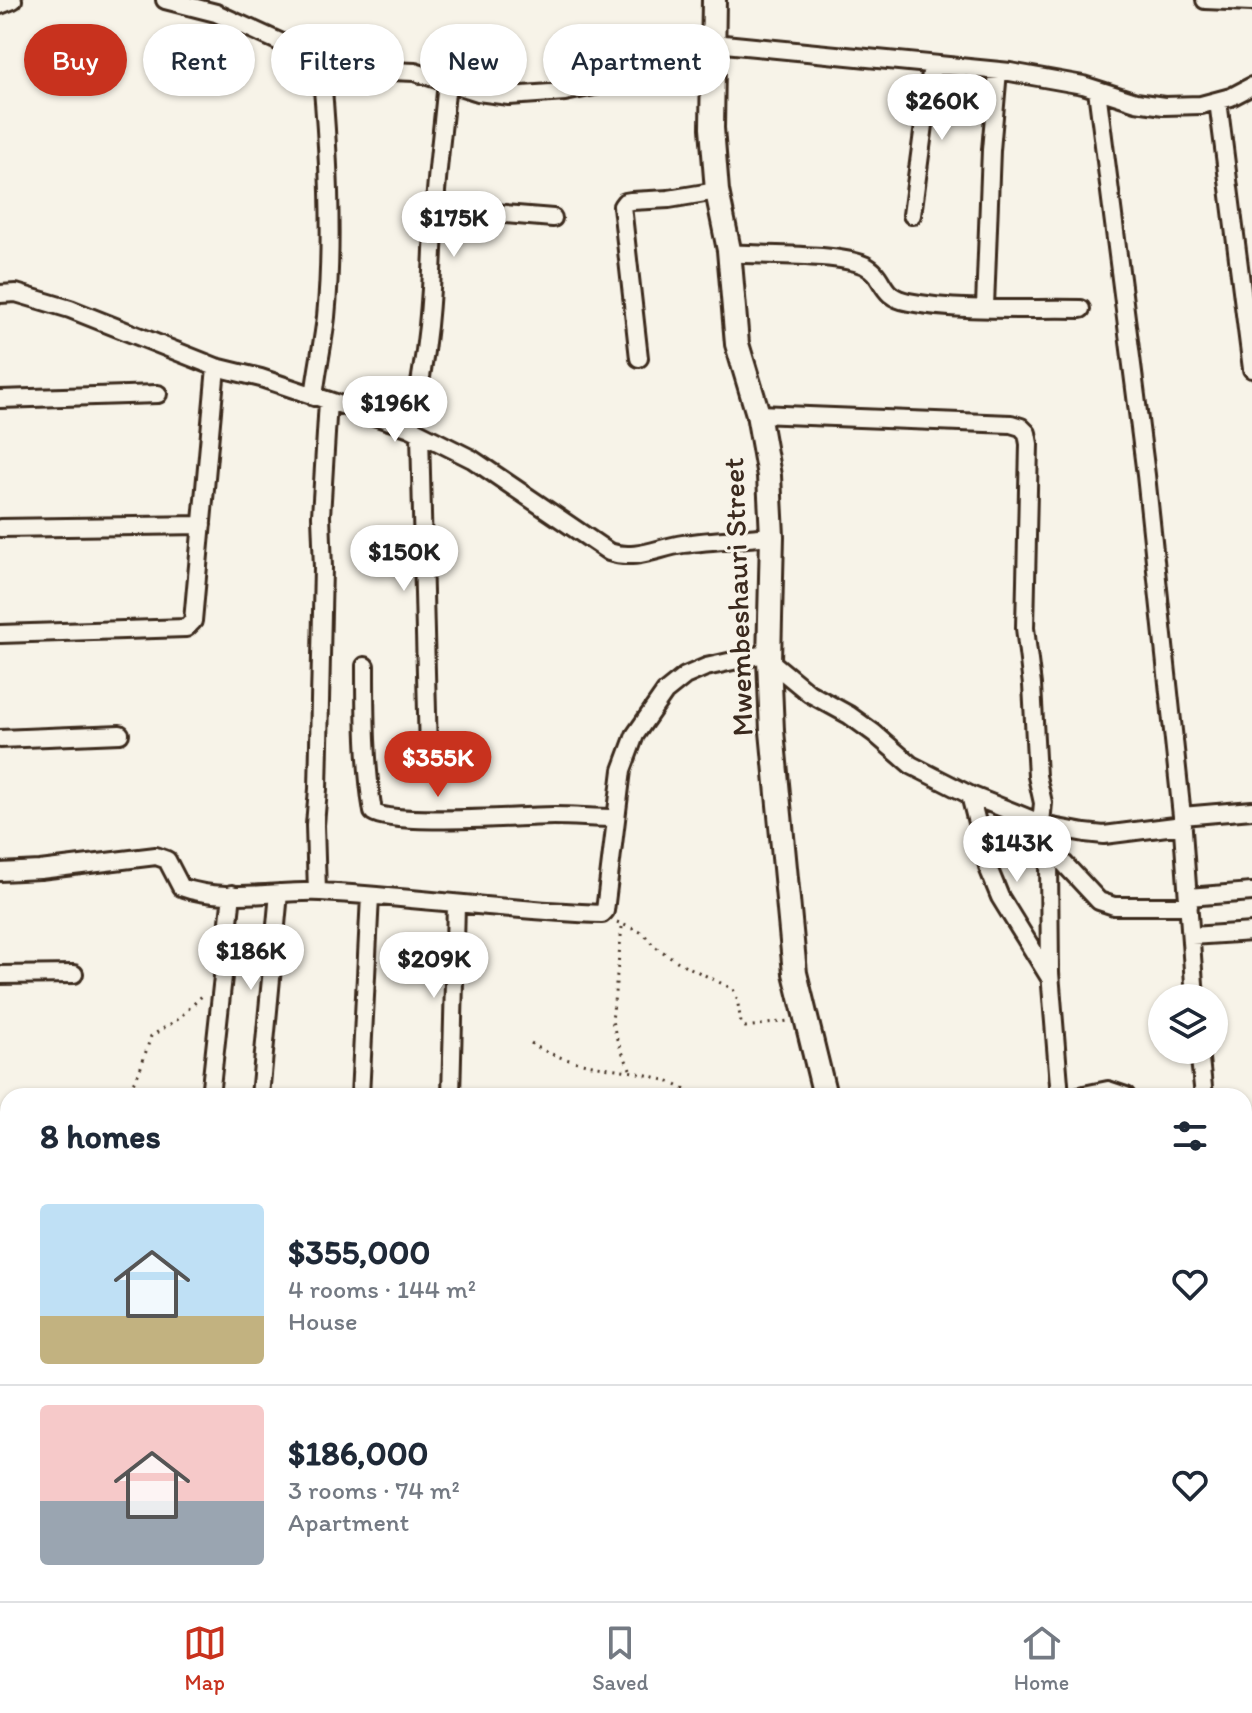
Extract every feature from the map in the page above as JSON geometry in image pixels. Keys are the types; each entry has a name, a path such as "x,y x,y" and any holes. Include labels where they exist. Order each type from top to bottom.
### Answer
{"street":[{"path":"0,5 13,0"},
{"path":"165,0 216,13 271,38"},
{"name":"Mwembeshauri Street","path":"714,0 714,24"},
{"path":"1205,0 1252,2"},
{"path":"730,45 998,71 1058,80 1136,102 1164,106 1201,105 1252,86"},
{"path":"912,215 932,65"},
{"path":"985,306 991,150 998,71"},
{"path":"1097,90 1146,475 1182,820 1194,984"},
{"path":"317,892 315,825 323,568 321,399 329,209 324,96"},
{"path":"428,752 415,431 426,358 446,96"},
{"name":"Mwembeshauri Street","path":"712,96 717,191 729,253 737,344 758,414 769,476 772,731 793,958 823,1088"},
{"path":"1218,101 1252,369"},
{"path":"639,358 622,206 631,201 669,199 717,191"},
{"path":"435,208 553,218"},
{"path":"729,253 845,260 862,264 873,270 891,296 909,302 1081,309"},
{"path":"0,294 16,293 70,309 216,367 261,378 415,431 472,459 609,552 620,556 631,557 681,545 772,536"},
{"path":"0,634 186,628 193,621 216,367"},
{"path":"0,399 158,394"},
{"path":"758,414 1011,424 1027,433 1025,628 1037,776 1043,803 1035,821 1049,862 1050,980 1059,1088"},
{"path":"0,528 202,525"},
{"path":"0,872 156,856 167,860 178,884 185,889 232,894 317,892 598,914 605,911 622,770 635,735 665,692 685,676 706,667 769,657 809,693 849,715 911,765 970,795 1035,821 1104,835 1251,809"},
{"path":"365,666 370,795 373,812 380,817 616,818"},
{"path":"0,739 120,734"},
{"path":"970,795 989,870 1000,897 1050,980"},
{"path":"1045,843 1099,901 1114,906 1188,902 1252,892"},
{"path":"261,1088 279,893"},
{"path":"211,1088 232,894"},
{"path":"360,1088 370,896"},
{"path":"451,1088 456,905"},
{"path":"1191,936 1252,932"},
{"path":"0,975 74,974"},
{"path":"1201,1064 1203,1088"}],"path":[{"path":"605,911 622,926 643,933 654,946 672,958 733,989 741,1023 745,1027 805,1017"},
{"path":"622,926 612,1021 631,1071"},
{"path":"130,1088 139,1073 151,1036 177,1020 202,994 224,981"},
{"path":"531,1043 556,1057 631,1071 682,1088"}]}
